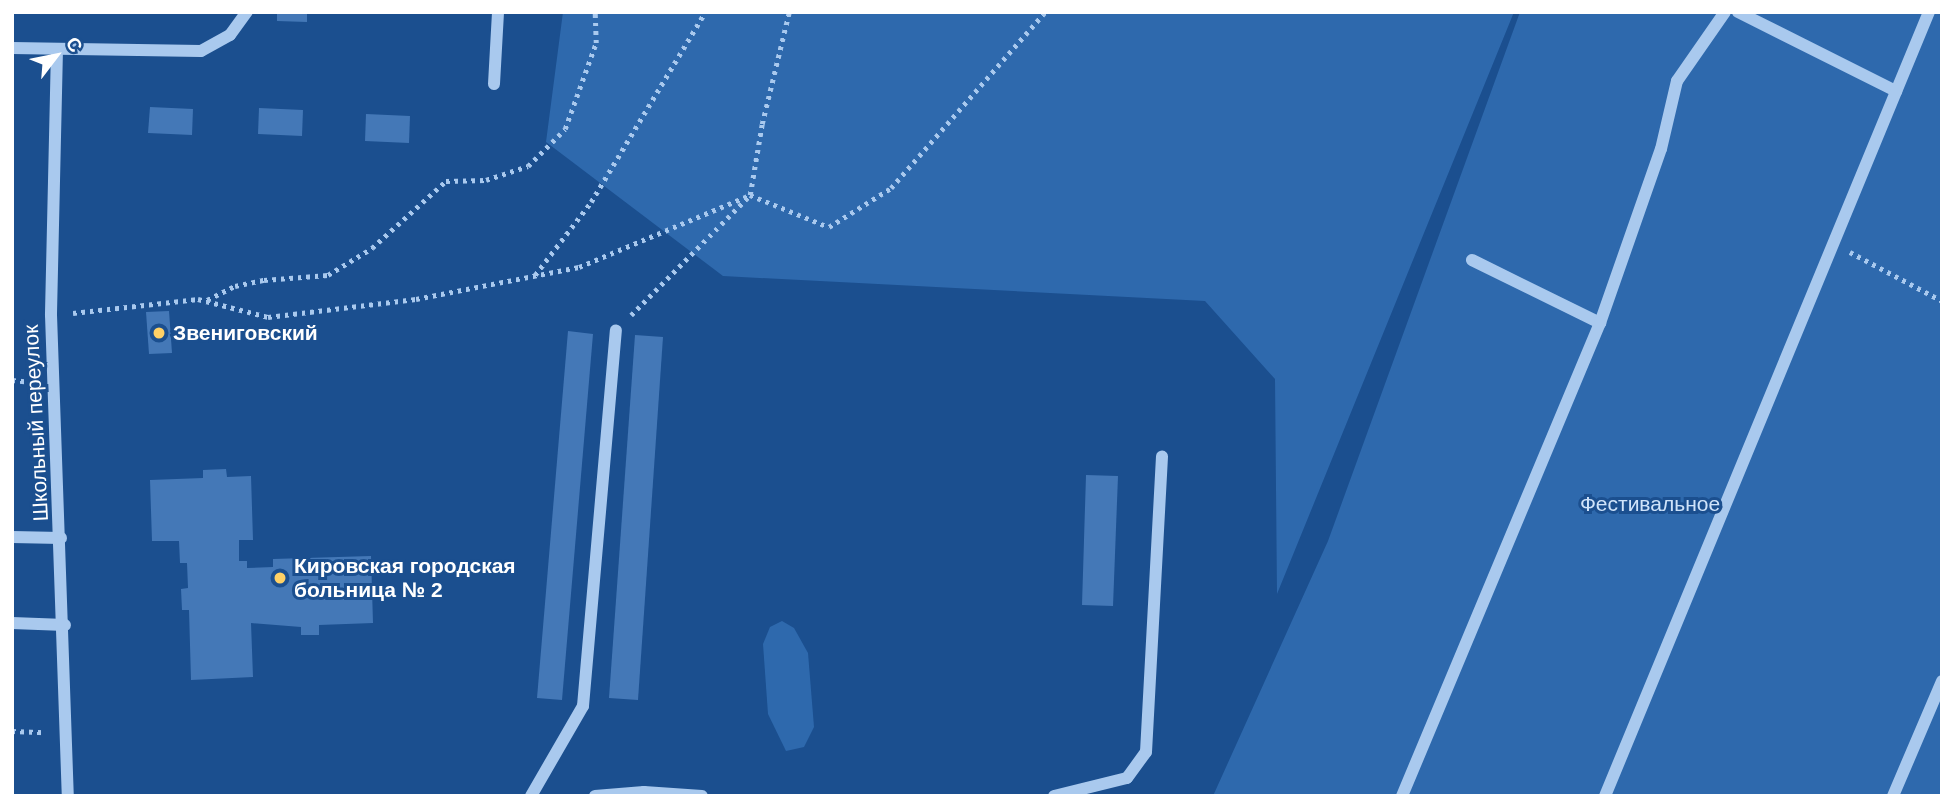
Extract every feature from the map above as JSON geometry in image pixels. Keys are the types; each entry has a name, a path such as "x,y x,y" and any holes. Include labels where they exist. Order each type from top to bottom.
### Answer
{"street":[{"path":"12,48 201,51 230,35 247,12"},
{"path":"494,84 498,12"},
{"path":"1402,796 1600,323 1661,149 1677,81 1725,12"},
{"path":"1738,12 1896,91"},
{"path":"1605,796 1929,12"},
{"name":"Школьный переулок","path":"57,49 51,315 65,625 68,796"},
{"path":"1472,260 1600,323"},
{"path":"531,796 583,706 615,330"},
{"path":"1054,796 1127,778 1146,752 1162,456"},
{"path":"12,537 61,538"},
{"path":"12,623 65,625"},
{"path":"1893,796 1942,681"},
{"path":"595,796 644,792 702,796"}],"path":[{"path":"206,301 235,286 264,280 328,275 372,248 446,181 486,180 528,166 565,129 596,43 595,12"},
{"path":"535,276 591,202 668,80 705,12"},
{"path":"615,330 750,195 762,124 789,12"},
{"path":"51,315 206,301 268,317 416,299 579,267 657,238 750,195 830,227 891,188 1045,12"},
{"path":"1833,243 1942,301"},
{"path":"12,731 66,733"}],"green space":[{"path":"563,12 1514,12 1277,594 1275,379 1205,301 723,276 546,142"},
{"name":"Фестивальное","path":"1520,12 1942,12 1942,796 1213,796 1328,541"},
{"path":"782,621 794,628 808,653 814,727 804,747 786,751 768,714 763,644 770,627"}],"building":[{"path":"277,12 307,12 307,22 277,21"},
{"path":"150,107 193,109 192,135 148,133"},
{"path":"259,108 303,110 302,136 258,134"},
{"path":"366,114 410,116 409,143 365,141"},
{"name":"Звениговский","path":"169,311 172,353 149,354 146,312"},
{"path":"568,331 593,334 562,700 537,698"},
{"path":"635,335 663,337 638,700 609,698"},
{"name":"Кировская городская больница № 2","path":"226,469 227,477 251,476 253,540 239,540 239,561 247,561 247,568 273,567 273,559 371,556 373,623 319,625 319,635 301,635 301,627 251,623 253,677 191,680 189,610 182,610 181,589 188,588 187,563 180,563 179,541 152,541 150,480 203,478 203,470"},
{"path":"1086,475 1118,476 1113,606 1082,605"}],"place":[{"name":"Звениговский","path":"159,333"},
{"name":"Кировская городская больница № 2","path":"280,578"}]}
